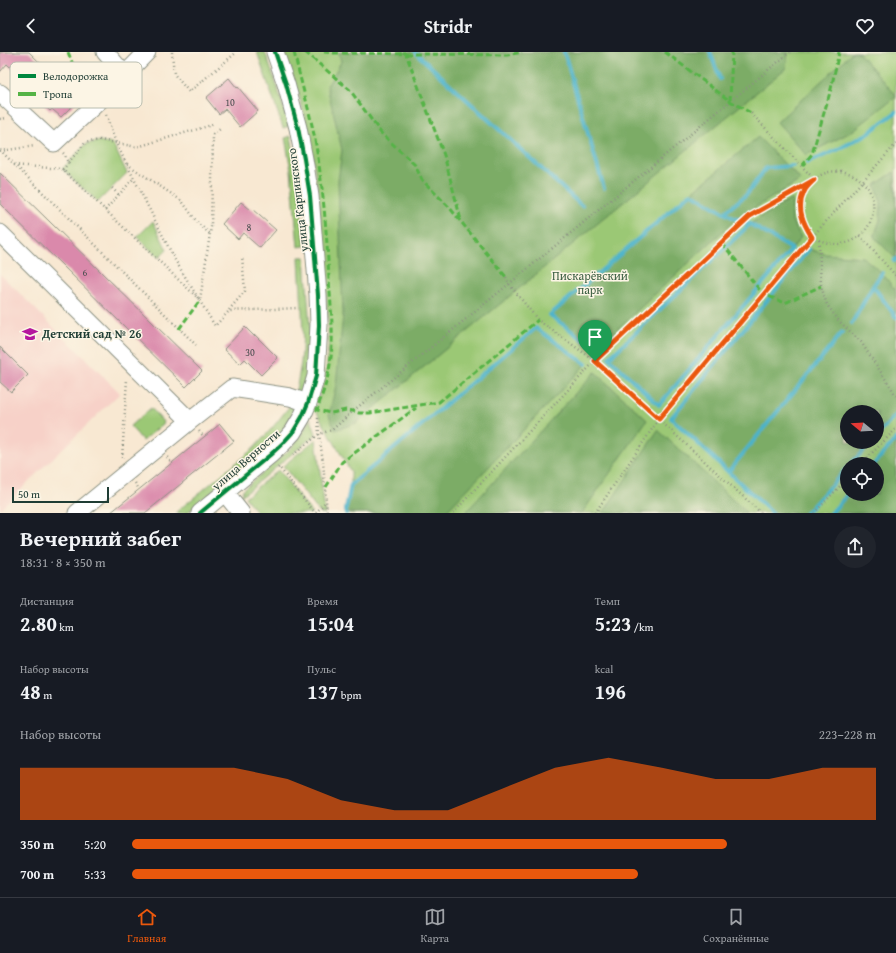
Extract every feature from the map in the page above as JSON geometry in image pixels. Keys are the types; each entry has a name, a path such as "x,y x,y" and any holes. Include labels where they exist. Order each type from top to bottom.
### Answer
{"street":[{"path":"105,52 114,62"},
{"path":"137,62 147,52"},
{"name":"улица Карпинского","path":"275,52 286,84 298,128 310,196 319,325"},
{"path":"0,93 10,102"},
{"path":"16,108 54,143 91,108"},
{"path":"0,235 190,421"},
{"name":"улица Верности","path":"200,513 283,443 293,432 308,403 316,376 319,325"},
{"path":"77,513 232,388 290,397 308,403"},
{"path":"225,493 241,513"}],"path":[{"path":"172,52 174,74 189,92 237,52"},
{"path":"290,458 319,434 332,430 353,411 790,52"},
{"path":"103,108 116,143 175,260 216,326 245,291 242,256"},
{"path":"751,113 814,180"},
{"path":"63,170 85,143 100,140 137,147 215,124"},
{"path":"200,300 210,234 214,135 220,128"},
{"path":"0,151 54,143 65,155 68,164"},
{"path":"595,513 659,419 812,237 896,144"},
{"path":"0,151 196,345"},
{"path":"126,164 182,202 197,222 210,234"},
{"path":"14,165 62,169 200,300"},
{"path":"452,513 595,361 750,216 823,174 841,171 852,174 862,181 869,190 873,202 873,214 869,226 860,236 851,242 840,244 829,244 812,237 804,224 801,213 801,202 804,191 814,180"},
{"path":"104,210 134,178"},
{"path":"112,188 119,195"},
{"path":"860,236 896,276"},
{"path":"819,240 821,286 827,305 840,322 861,342 896,396"},
{"path":"506,277 509,284 538,320 595,361 761,513"},
{"path":"229,311 298,308"},
{"path":"121,477 128,360"},
{"path":"308,403 317,410 327,513"},
{"path":"869,457 896,429"},
{"path":"274,471 279,467 315,513 326,501"},
{"path":"814,513 840,486"}],"shaded area":[{"name":"Детский сад № 26","path":"0,274 120,393 0,509"}],"green space":[{"path":"257,52 265,52 289,126 283,128"},
{"name":"Пискарёвский парк","path":"284,52 896,52 896,513 351,513 351,472 315,409 325,376 328,345 328,320 316,180 307,127 300,99"},
{"path":"339,52 788,52 786,68 356,423 335,430 329,415 336,385 343,315 338,181 342,150 327,86 341,62"},
{"path":"853,52 858,52 896,95 896,97 851,132 806,155 777,122"},
{"path":"291,136 297,170 305,246 298,247 291,170 285,138"},
{"path":"758,137 801,180 736,219 596,349 550,315 691,193"},
{"path":"100,141 113,144 127,173 98,202 62,169 86,144"},
{"path":"894,172 896,206 896,259 874,237 880,220 881,202 875,185"},
{"path":"792,199 792,221 801,237 659,405 609,358 750,224"},
{"path":"153,221 167,250 159,258 137,237"},
{"path":"809,249 825,254 863,257 882,273 896,291 896,415 884,428 884,405 840,405 840,449 865,449 857,457 840,457 840,476 806,513 772,513 671,418"},
{"path":"299,257 305,257 310,329 310,352 307,373 301,395 295,394 302,352"},
{"path":"536,328 586,364 445,513 346,513 351,485"},
{"path":"595,372 647,420 582,513 465,513"},
{"path":"292,403 297,405 292,416 271,442 187,513 175,513 254,448"},
{"path":"151,408 164,423 143,441 130,426"},
{"path":"311,419 316,434 241,496 243,489 289,450 300,437"},
{"path":"658,430 747,513 603,513"},
{"path":"316,439 325,513 320,513 283,466"},
{"path":"896,439 896,513 831,513 842,501 884,501 884,457 880,457"},
{"path":"278,470 312,513 257,513 245,497"}],"building":[{"path":"0,52 29,52 39,62 10,62 10,67 7,64 0,72"},
{"path":"229,78 258,111 240,127 225,109 219,114 206,98"},
{"path":"47,108 70,108 61,117 52,109 50,111"},
{"path":"0,173 202,371 186,387 0,204"},
{"path":"241,202 251,210 252,209 276,230 260,248 243,233 238,239 222,224"},
{"path":"245,327 278,358 261,375 245,359 240,364 224,349"},
{"path":"0,347 28,375 11,392 0,382"},
{"path":"220,424 234,441 145,513 110,513"}],"waterway":[{"path":"415,52 582,206"},
{"path":"564,52 604,188"},
{"path":"710,52 720,79"},
{"path":"807,163 837,150 867,134 896,112"},
{"path":"724,213 747,194 766,168 793,166"},
{"path":"596,349 550,315 691,193 724,213 750,224 792,249 659,405 609,358 750,224"},
{"path":"772,513 671,418 809,249"},
{"path":"852,323 882,273"},
{"path":"873,286 896,317"},
{"path":"346,513 351,485 536,328 586,364"},
{"path":"728,472 842,333"},
{"path":"884,428 896,415"},
{"path":"880,457 896,439"},
{"path":"857,457 865,449"},
{"path":"806,513 840,476"},
{"path":"831,513 842,501"}],"marked path":[{"path":"68,52 72,62"},
{"path":"294,52 316,145 325,218 332,347 327,380 317,410 331,413 346,410 359,413 370,413 439,402 538,320"},
{"path":"305,52 350,90 381,133 415,165 422,180 449,207 506,277"},
{"path":"324,52 507,55 522,52"},
{"path":"403,52 406,54 444,155 461,220"},
{"path":"665,52 730,101 751,113"},
{"path":"730,101 732,52"},
{"path":"802,166 812,154 831,89 839,52"},
{"path":"722,243 763,294 785,303 821,286"},
{"path":"179,329 200,300"},
{"path":"326,487 342,462 416,408"}],"cycle path":[{"path":"200,513 270,455 293,432 308,403 316,376 319,325 310,196 298,128 286,84 275,52"}],"place":[{"name":"Детский сад № 26","path":"30,334"}],"route":[{"path":"814,180 804,191 801,202 801,213 804,224 812,237 659,419 595,361 750,216 814,180"}]}
